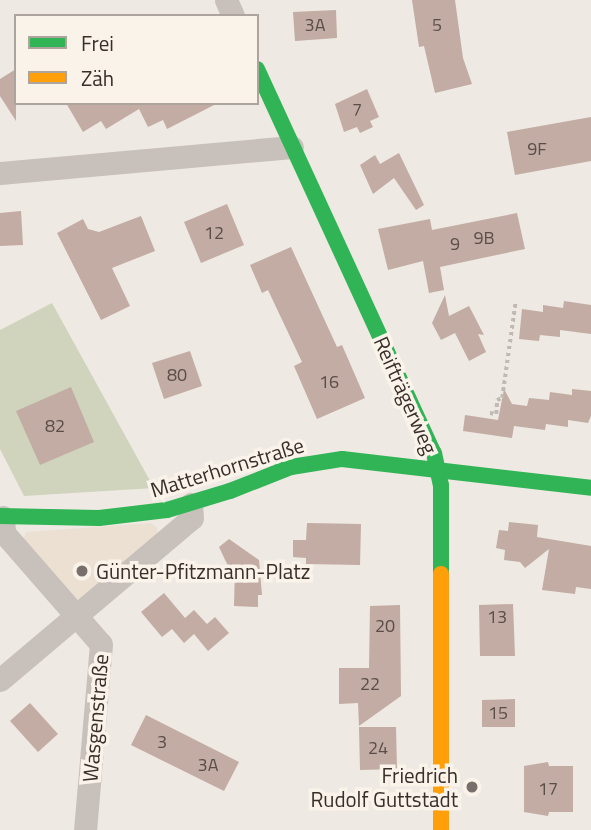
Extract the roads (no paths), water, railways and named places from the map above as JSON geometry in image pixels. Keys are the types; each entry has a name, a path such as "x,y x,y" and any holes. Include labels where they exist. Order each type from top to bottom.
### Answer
{"street":[{"name":"Reifträgerweg","path":"259,73 434,453 441,499 441,830"},
{"path":"0,173 292,147"},
{"name":"Matterhornstraße","path":"2,517 99,518 191,504 314,462 342,459 437,467 591,488"},
{"path":"0,680 192,518 191,504"},
{"name":"Wasgenstraße","path":"2,517 4,533 101,644 85,830"}],"place":[{"name":"Günter-Pfitzmann-Platz","path":"82,571"},
{"name":"Friedrich Rudolf Guttstadt","path":"472,787"}]}
